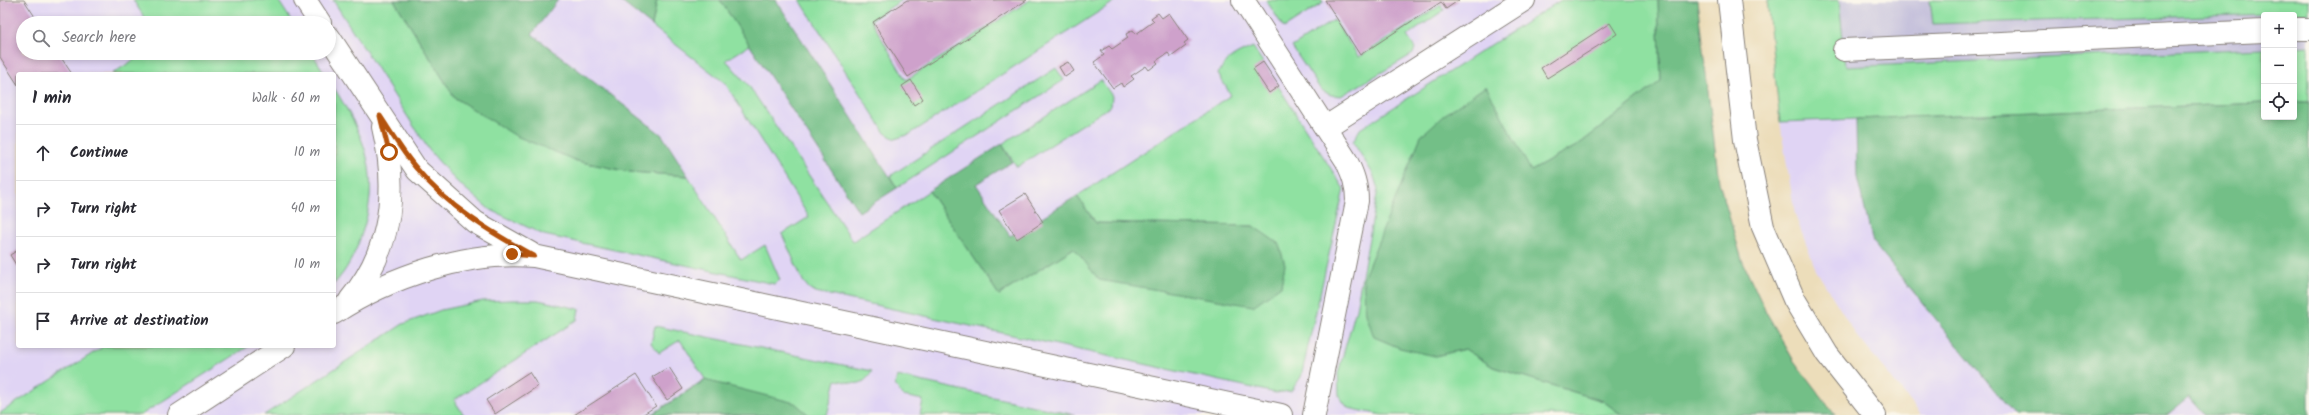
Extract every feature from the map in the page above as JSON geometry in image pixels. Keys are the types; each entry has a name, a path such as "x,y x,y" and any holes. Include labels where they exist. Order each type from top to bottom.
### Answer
{"street":[{"path":"305,0 315,16"},
{"path":"1243,0 1326,127 1354,174 1357,188 1357,201 1314,415"},
{"path":"1326,127 1524,0"},
{"path":"1729,0 1745,140 1763,227 1794,299 1827,354 1875,415"},
{"path":"2297,29 2309,29"},
{"path":"1844,50 2261,31"},
{"path":"336,48 417,170 447,199 475,222 534,256"},
{"path":"339,310 362,286 374,266 389,216 392,188 389,152 380,116"},
{"path":"339,310 379,288 449,264 483,256 512,254 534,256 1281,415"},
{"path":"179,415 281,348"}],"shaded area":[{"path":"0,0 1697,0 1719,182 1742,260 1765,310 1794,361 1835,415 0,415"},
{"path":"1767,0 2309,0 2309,102 2297,102 2297,12 2261,12 2261,103 1780,122"},
{"path":"2261,103 2261,120 2294,120 2309,415 1921,415 1855,333 1816,270 1795,215 1780,122"}],"green space":[{"path":"133,0 278,0 288,16 143,16"},
{"path":"333,0 394,0 455,98 577,161 630,172 688,176 741,260 765,245 780,280 774,284 544,235 489,209 455,180 429,150"},
{"path":"394,0 558,0 532,34 662,135 688,176 630,172 577,161 516,136 455,98"},
{"path":"619,0 657,0 652,26"},
{"path":"657,0 720,0 750,45 726,60 749,86 853,241 929,191 999,295 1074,248 1253,226 1096,223 1077,196 1231,95 1218,74 1228,60 1253,47 1344,189 1301,377 1291,391 1276,393 811,291 803,281 782,234 809,217 725,83 652,26"},
{"path":"720,0 776,0 897,188 859,212"},
{"path":"800,0 902,0 871,20 906,80 1030,0 1117,0 910,134 895,139 885,133"},
{"path":"1266,0 1322,0 1323,3 1284,28"},
{"path":"1561,0 1658,0 1661,81 1578,145 1531,171 1435,356 1465,349 1493,367 1603,401 1622,415 1382,415 1348,408 1339,396 1338,373 1356,309 1378,189 1373,174 1353,142 1360,129"},
{"path":"1658,0 1697,0 1719,182 1742,260 1765,310 1794,361 1835,415 1622,415 1603,401 1493,367 1465,349 1435,356 1400,348 1374,337 1366,314 1363,279 1421,136 1444,115 1486,86 1531,171 1578,145 1661,81"},
{"path":"1767,0 1839,0 1846,67 2261,48 2261,103 1780,122"},
{"path":"1930,0 2309,0 2309,13 2261,12 2261,14 1933,24"},
{"path":"1441,5 1444,10 1407,36 1415,48 1413,54 1341,96 1331,95 1321,90 1292,47 1334,20 1359,57"},
{"path":"2309,46 2309,102 2297,102 2297,47"},
{"path":"133,60 316,60 324,72 115,72"},
{"path":"1056,68 1064,80 897,188 890,176"},
{"path":"1101,80 1112,96 1111,106 1017,167 1002,144"},
{"path":"336,91 355,124 362,141 370,176 370,195 367,215 361,236 350,262 336,282"},
{"path":"2297,102 2309,102 2309,415 2205,415 2189,397 2167,415 2015,415 1873,243 1857,177 1856,119 2261,103 2261,120 2297,120"},
{"path":"1002,144 1012,162 976,184 1010,236 1077,196 1096,223 1253,226 1279,244 1285,265 1281,286 1253,306 1099,280 1074,248 999,295 929,191"},
{"path":"538,300 579,309 577,320 454,400 464,415 264,415 403,324 441,310 483,301"},
{"path":"655,326 872,371 861,383 836,380 827,415 651,415 705,379 680,340 659,353 651,343"},
{"path":"101,348 246,348 141,415 0,415 0,413"},
{"path":"897,376 1075,415 920,415 923,400 903,396 895,385"},
{"path":"705,380 795,403 809,415 651,415"}],"building":[{"path":"0,0 24,0 34,16 16,16 16,60 63,60 71,72 16,72 16,82 0,57"},
{"path":"907,0 1027,0 908,77 873,22"},
{"path":"1325,0 1459,0 1446,9 1441,2 1360,55"},
{"path":"1158,13 1162,18 1169,13 1188,40 1184,43 1186,46 1171,57 1168,53 1156,61 1158,63 1149,70 1146,66 1131,76 1134,79 1123,87 1121,83 1113,88 1094,62 1104,55 1101,51 1109,46 1112,49 1128,38 1126,34 1133,30 1136,34 1154,21 1151,18"},
{"path":"1610,23 1617,34 1547,78 1541,68"},
{"path":"1068,62 1074,71 1065,77 1059,67"},
{"path":"1263,62 1279,86 1269,93 1253,69"},
{"path":"911,80 923,99 914,105 902,86"},
{"path":"1025,194 1043,222 1017,239 999,210"},
{"path":"16,251 16,265 10,255"},
{"path":"669,367 683,389 667,400 652,377"},
{"path":"529,372 538,386 495,414 486,400"},
{"path":"636,375 656,406 642,415 574,415"}],"route":[{"path":"389,152 380,116 417,170 447,199 475,222 534,256 512,254"}]}
